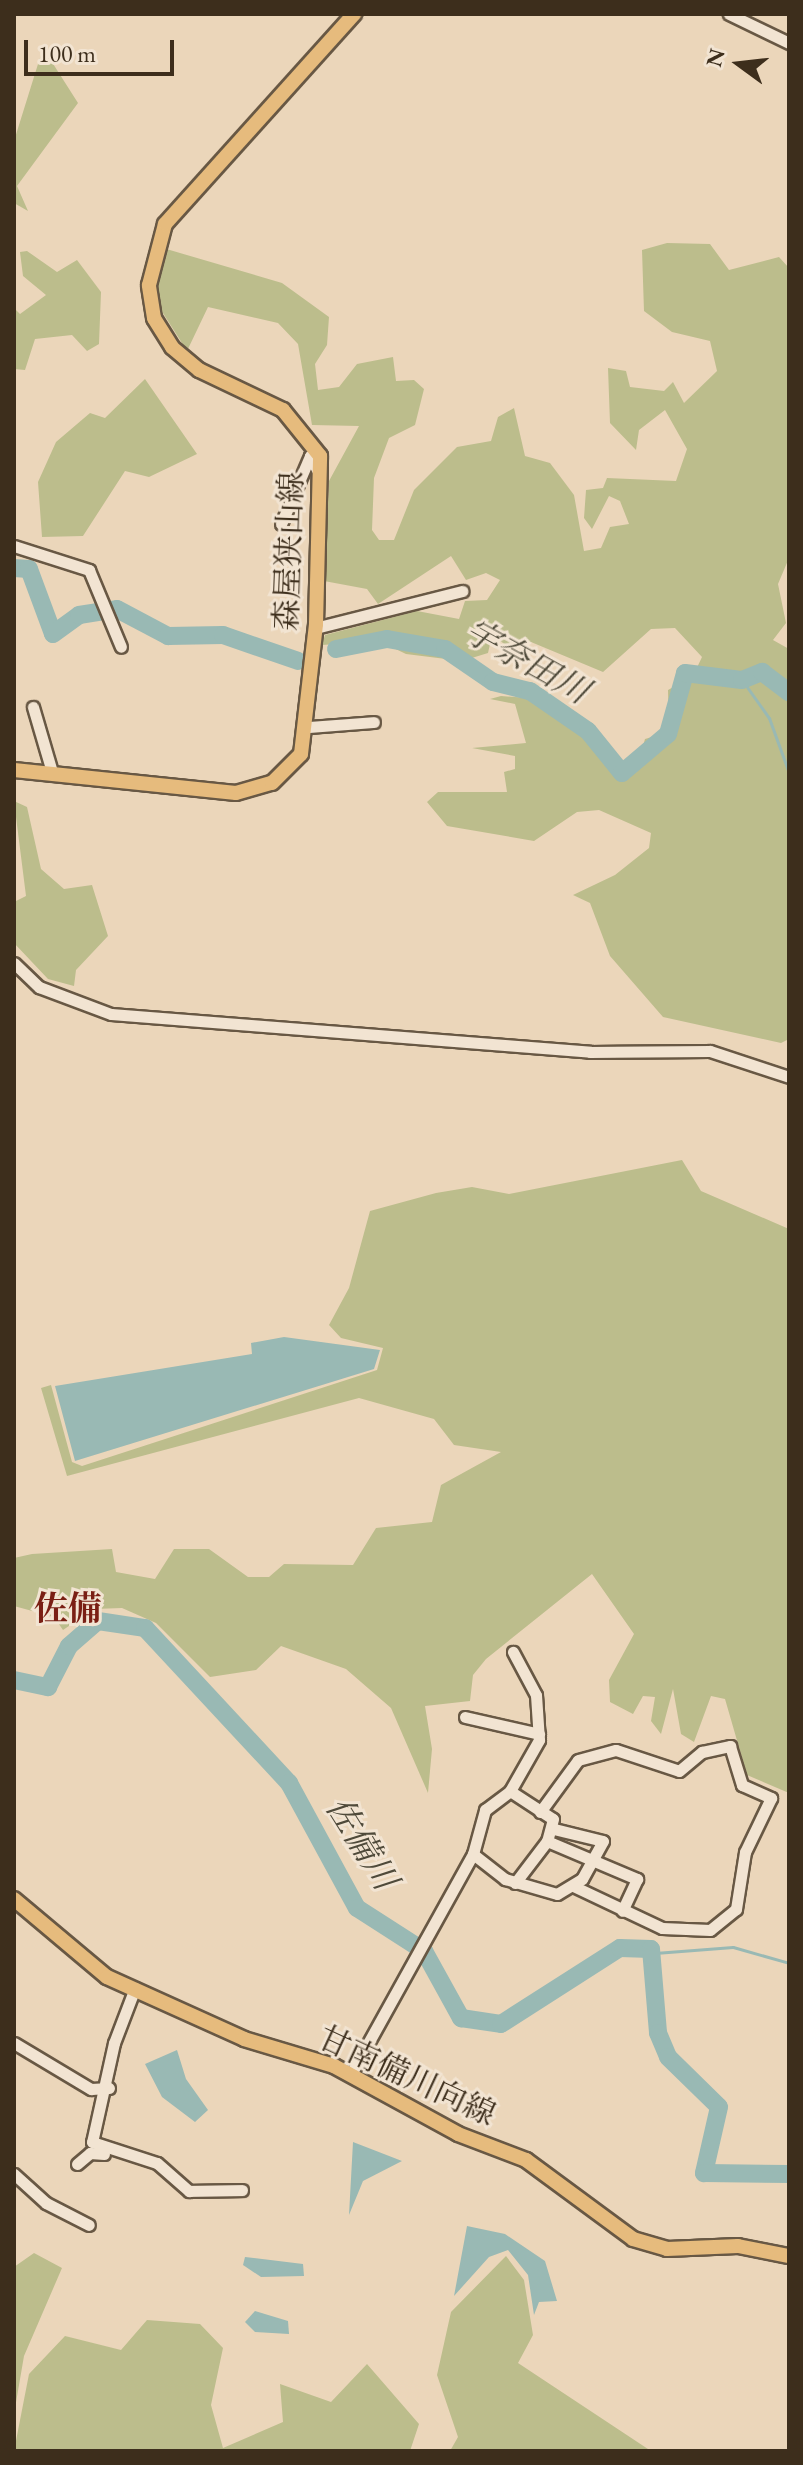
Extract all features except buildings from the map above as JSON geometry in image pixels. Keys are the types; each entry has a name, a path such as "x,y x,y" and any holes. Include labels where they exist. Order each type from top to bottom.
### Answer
{"main road":[{"name":"森屋狭山線","path":"14,770 245,792 289,770 308,727 323,472 317,448 292,417 199,370 172,347 154,318 149,285 165,224 354,14"},
{"name":"甘南備川向線","path":"14,1899 89,1965 244,2039 351,2074 458,2134 542,2169 633,2239 667,2249 738,2246 789,2256"}],"street":[{"path":"729,14 752,19 789,43"},
{"path":"281,524 310,456 315,472 323,472"},
{"path":"14,546 82,563 109,610 121,647"},
{"path":"315,628 462,591"},
{"path":"33,707 52,772"},
{"path":"308,727 374,722"},
{"path":"14,963 39,987 111,1014 590,1052 710,1051 789,1077"},
{"path":"351,2074 473,1854 485,1810 510,1791 539,1734 536,1695 513,1652"},
{"path":"465,1717 539,1734"},
{"path":"540,1812 584,1757 621,1751 679,1771 702,1752 730,1746 742,1785 771,1798 745,1852 736,1909 701,1932 662,1928 573,1886"},
{"path":"510,1791 553,1819 554,1829 515,1883"},
{"path":"473,1854 515,1883 557,1894 573,1886 588,1859 603,1841 554,1829"},
{"path":"547,1841 637,1879 622,1911"},
{"path":"135,1988 114,2043 109,2088 91,2136 96,2147 157,2163 189,2191 242,2190"},
{"path":"14,2043 91,2089 109,2088"},
{"path":"77,2164 110,2150"},
{"path":"14,2174 46,2203 89,2225"}],"green space":[{"path":"43,48 78,103 17,186 28,211 14,203 14,141"},
{"path":"667,243 710,244 729,270 779,257 789,268 789,558 778,584 786,623 773,640 789,649 789,1039 781,1043 663,1017 610,956 590,903 573,895 615,875 649,848 651,833 599,810 577,812 534,841 447,826 427,802 438,792 507,792 504,772 515,769 515,756 472,748 526,743 515,704 490,699 501,696 543,699 589,729 615,762 637,767 645,739 669,732 668,690 693,676 702,657 675,628 651,629 603,672 531,642 514,651 492,635 488,653 462,661 406,654 379,641 322,645 325,635 417,611 459,619 465,601 487,600 500,580 486,573 466,580 451,556 378,604 367,589 324,581 329,481 359,426 312,425 298,344 278,323 208,307 187,351 156,302 163,248 282,283 329,317 327,345 315,364 318,390 339,387 357,364 393,357 396,381 414,380 424,389 415,425 389,438 374,478 372,530 379,540 394,540 414,490 457,447 491,441 498,417 514,408 525,456 550,463 574,495 584,551 601,548 610,527 629,524 620,501 609,496 592,529 584,518 586,490 603,488 607,478 676,481 687,449 665,410 639,430 636,450 610,423 608,368 626,371 630,387 664,391 673,382 684,403 717,371 710,341 672,332 644,311 642,250"},
{"path":"27,251 57,272 77,260 101,292 99,344 87,351 72,335 35,339 25,370 14,369 14,308 20,314 46,295 23,276 20,252"},
{"path":"145,379 197,454 149,477 125,471 83,536 42,537 38,482 56,442 90,413 105,418"},
{"path":"14,801 27,807 41,869 64,889 92,885 108,936 76,970 74,986 48,979 14,943 14,902 26,896"},
{"path":"682,1160 701,1191 789,1229 789,1793 747,1775 725,1699 711,1696 694,1742 681,1734 673,1689 661,1734 651,1721 655,1697 643,1696 633,1714 610,1702 609,1680 634,1634 592,1574 486,1659 473,1675 470,1701 425,1706 432,1749 428,1793 391,1708 346,1669 281,1646 256,1670 210,1677 156,1623 122,1608 94,1609 63,1630 54,1617 14,1606 14,1558 32,1554 112,1549 116,1572 155,1579 174,1549 209,1549 248,1577 269,1577 284,1564 353,1565 376,1528 432,1522 441,1485 501,1452 454,1445 434,1419 359,1398 67,1476 41,1388 51,1385 72,1462 82,1466 377,1370 383,1348 341,1338 329,1325 349,1288 370,1211 436,1193 472,1187 509,1194"},
{"path":"34,2253 62,2268 24,2356 14,2414 14,2267"},
{"path":"506,2256 524,2280 533,2335 518,2363 651,2451 450,2451 458,2437 437,2375 451,2312"},
{"path":"147,2320 200,2324 223,2348 211,2405 223,2448 283,2422 280,2384 331,2402 367,2364 419,2424 410,2451 14,2451 29,2374 65,2336 121,2350"}],"water":[{"path":"284,1337 380,1350 374,1369 75,1461 55,1386 252,1354 251,1343"},
{"path":"177,2050 186,2079 208,2110 195,2122 162,2097 145,2064"},
{"path":"353,2142 402,2161 363,2181 349,2215"},
{"path":"467,2226 505,2234 545,2261 557,2301 539,2302 534,2315 528,2275 508,2250 489,2257 454,2296"},
{"path":"245,2257 303,2264 304,2276 261,2277 243,2265"},
{"path":"255,2311 288,2321 289,2334 255,2332 245,2322"}],"waterway":[{"name":"宇奈田川","path":"14,568 29,569 53,634 79,615 117,609 168,636 223,635 298,661"},
{"name":"宇奈田川","path":"336,649 387,639 445,649 493,682 530,691 588,731 622,773 668,734 685,673 742,680 762,672 789,692"},
{"path":"742,680 769,718 789,773"},
{"name":"佐備川","path":"14,1680 48,1687 69,1646 98,1621 145,1628 289,1783 357,1908 424,1951 461,2018 501,2024 620,1948 651,1949 658,2033 668,2057 719,2107 704,2173 789,2174"},
{"path":"655,1953 733,1947 789,1963"}],"district":[{"name":"佐備","path":"68,1609"}]}
